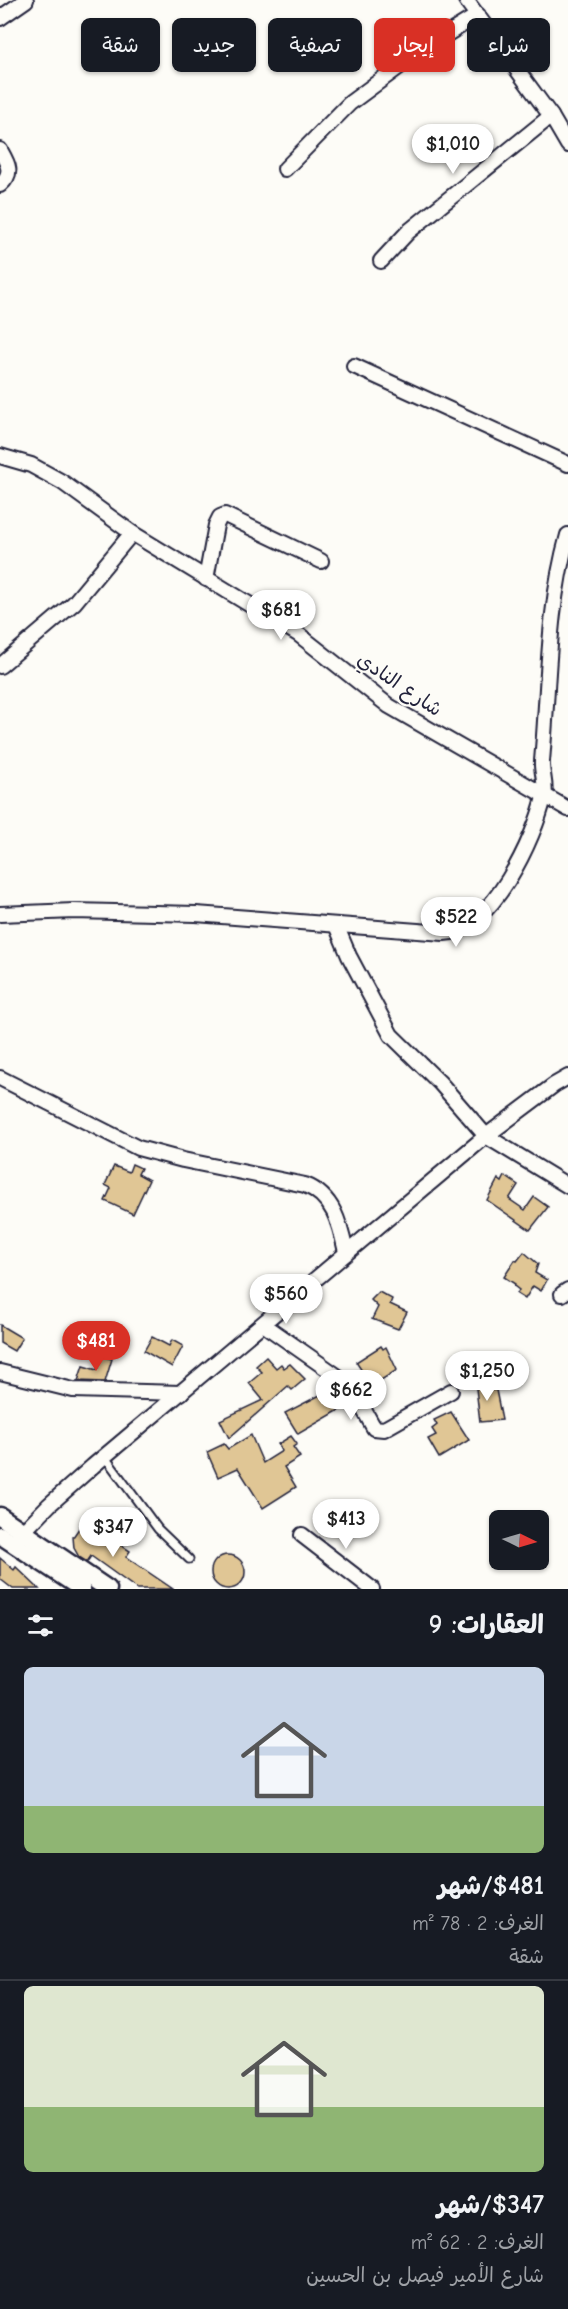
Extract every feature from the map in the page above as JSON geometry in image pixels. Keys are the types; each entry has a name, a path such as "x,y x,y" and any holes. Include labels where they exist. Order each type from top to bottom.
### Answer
{"street":[{"path":"0,18 26,0"},
{"path":"466,0 551,117 568,145"},
{"path":"285,169 350,103 423,48 478,15"},
{"path":"381,261 408,232 551,117"},
{"path":"0,150 10,172 8,178 0,185"},
{"path":"354,366 568,464"},
{"name":"شارع النادي","path":"0,456 31,465 62,482 132,533 206,579 264,611 298,634 389,706 568,809"},
{"path":"206,579 216,525 220,517 225,515 321,561"},
{"path":"0,666 74,603 132,533"},
{"path":"0,914 113,911 444,933 455,933 466,927 488,908 506,883 533,832 545,795 542,764 549,643 554,596 568,535"},
{"path":"336,925 349,956 391,1035 440,1083 486,1136 568,1186"},
{"path":"12,1536 486,1136 568,1077"},
{"path":"0,1078 138,1148 183,1160 306,1185 318,1190 336,1216 346,1252"},
{"path":"263,1324 312,1356 350,1385 374,1428 384,1429 452,1391"},
{"path":"0,1372 73,1390 180,1393"},
{"path":"0,1516 12,1536 82,1589"},
{"path":"302,1534 372,1589"},
{"path":"12,1536 108,1589"}],"lane":[{"path":"105,1457 158,1529 189,1559"}],"building":[{"path":"132,1164 141,1168 138,1174 149,1180 133,1214 105,1201 111,1188 105,1185 114,1166 129,1172"},
{"path":"505,1176 518,1185 509,1199 525,1210 534,1197 548,1207 530,1230 487,1200 498,1179 502,1182"},
{"path":"524,1252 538,1264 535,1273 547,1280 541,1291 533,1286 525,1299 517,1294 519,1290 514,1286 515,1284 504,1277 515,1260 517,1261"},
{"path":"379,1292 392,1299 390,1304 407,1312 398,1329 372,1319 378,1307 371,1300"},
{"path":"0,1325 22,1338 14,1351 0,1343"},
{"path":"152,1337 169,1346 172,1340 183,1346 172,1367 144,1351"},
{"path":"381,1346 383,1349 386,1347 397,1370 378,1382 368,1372 364,1374 356,1362"},
{"path":"101,1356 112,1359 105,1382 78,1381 83,1366 97,1370"},
{"path":"266,1357 276,1368 281,1364 284,1368 290,1364 305,1379 292,1390 288,1386 229,1438 220,1420 263,1400 249,1383 262,1372 256,1366"},
{"path":"485,1379 485,1385 491,1384 492,1390 496,1390 502,1420 480,1422 475,1380"},
{"path":"326,1392 341,1409 298,1434 285,1413"},
{"path":"451,1412 469,1440 439,1458 428,1439 436,1435 432,1429 437,1425 434,1420"},
{"path":"251,1435 263,1463 282,1451 278,1444 291,1436 297,1444 293,1447 300,1457 284,1467 296,1487 263,1508 238,1468 218,1477 207,1452 224,1444 228,1449"},
{"path":"84,1521 130,1551 126,1557 173,1589 137,1589 91,1556 87,1562 79,1557 74,1548 73,1537"},
{"path":"228,1555 240,1560 245,1572 240,1584 228,1589 216,1584 211,1572 216,1560"},
{"path":"0,1558 14,1570 16,1567 39,1589 13,1589 0,1579"}]}
